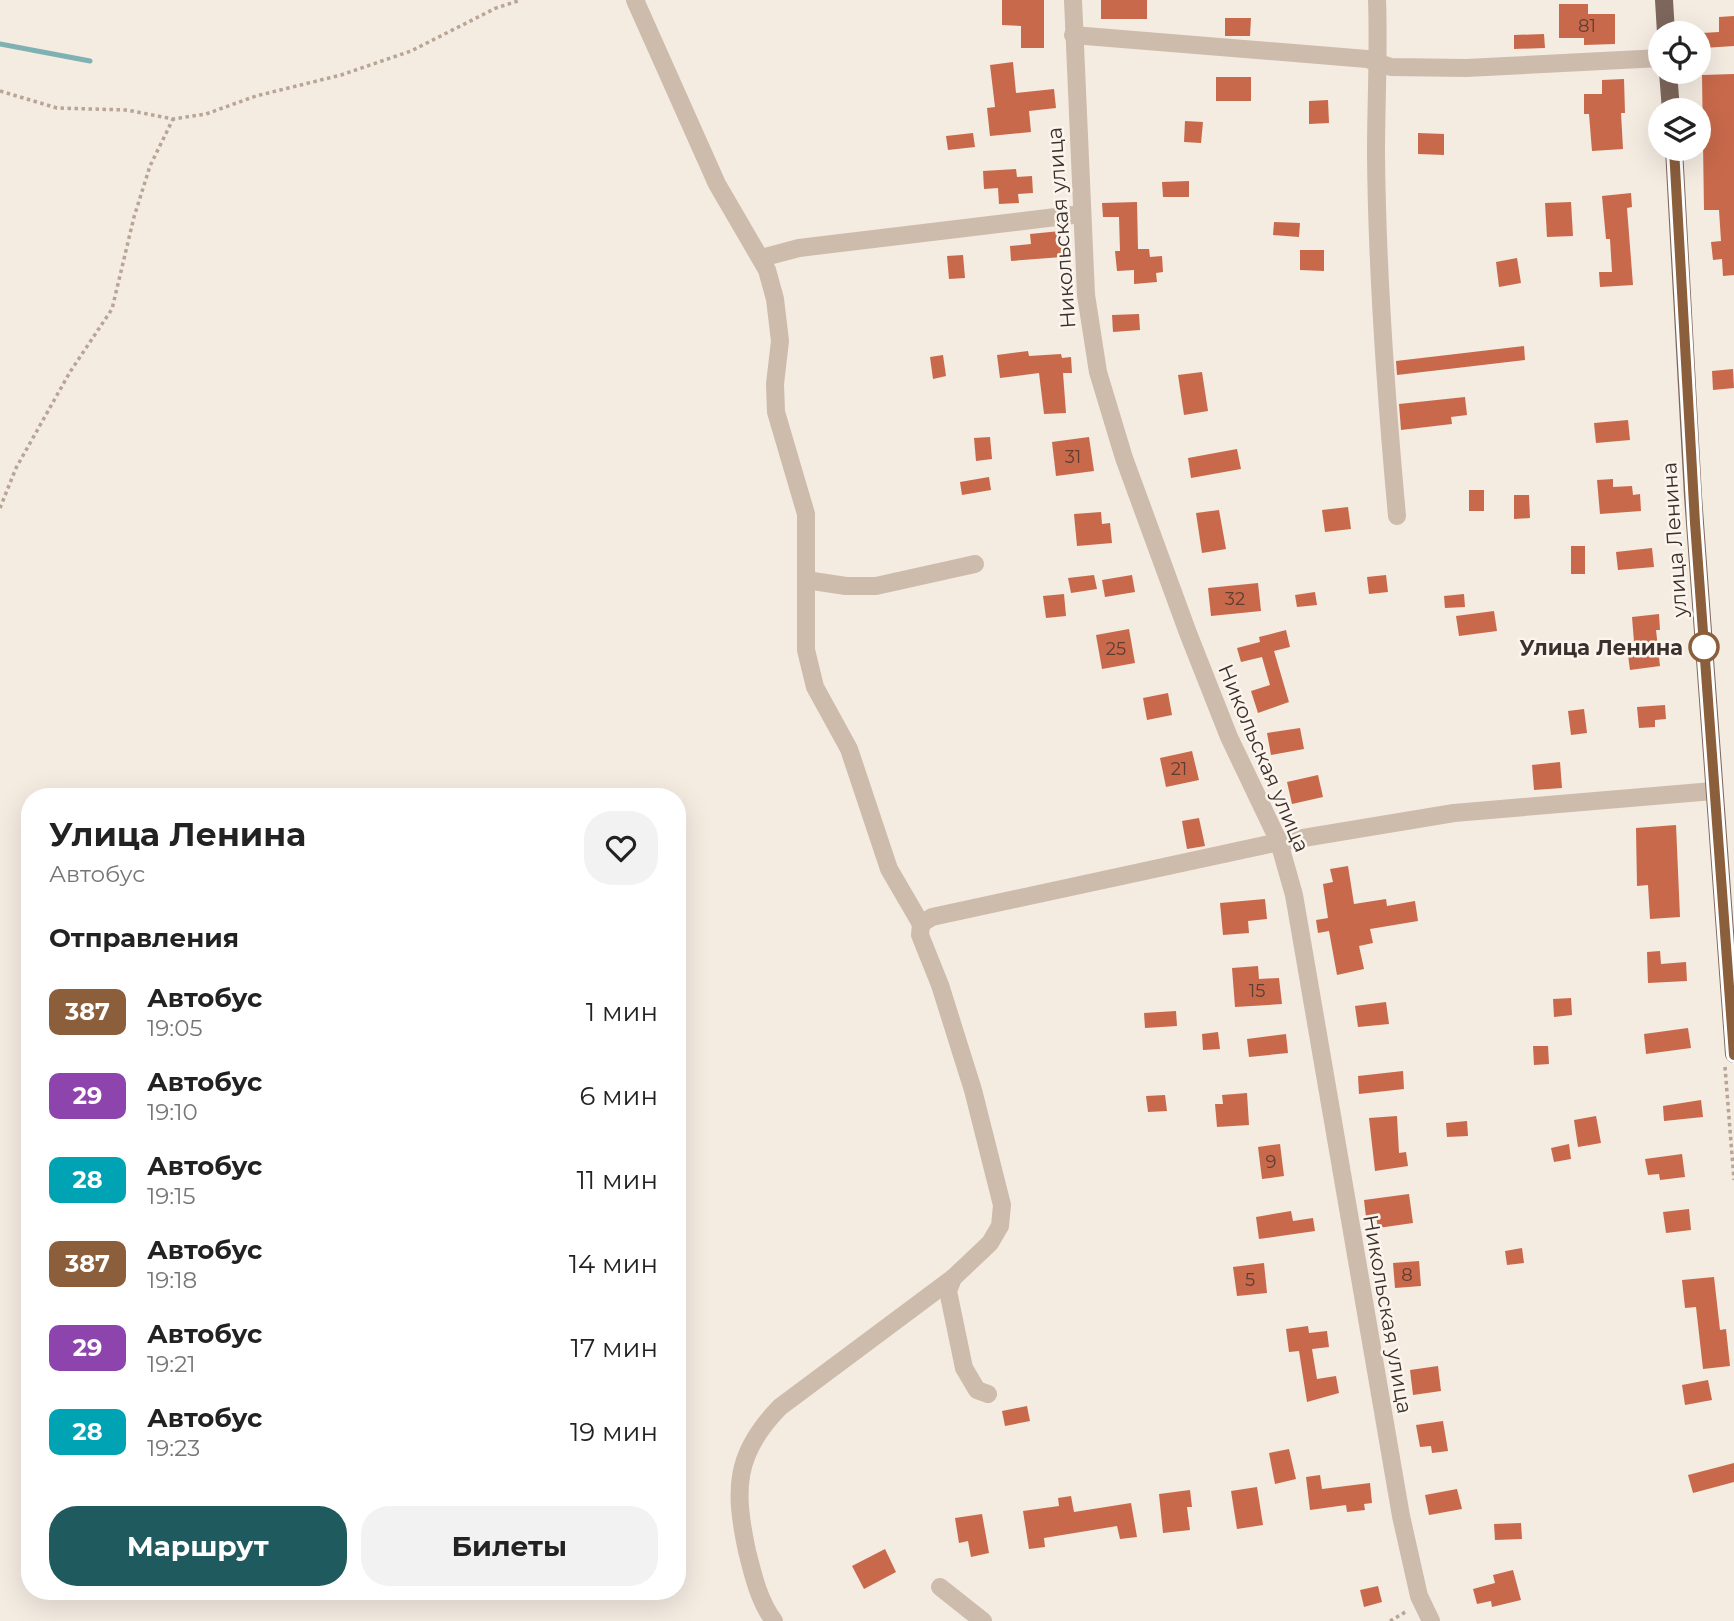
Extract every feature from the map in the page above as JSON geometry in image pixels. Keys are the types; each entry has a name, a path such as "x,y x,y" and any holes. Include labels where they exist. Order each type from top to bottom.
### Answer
{"main road":[{"path":"1664,0 1665,21"},
{"name":"улица Ленина","path":"1675,161 1713,791 1734,1054"}],"street":[{"path":"635,0 717,184 761,258 775,299 780,341 775,384 776,412 806,514 806,650 815,687 849,749 889,869 921,924 920,935 940,985 973,1090 1002,1205 1000,1226 990,1243 953,1278 780,1407 762,1425 748,1451 740,1479 738,1506 753,1576 774,1621"},
{"name":"Никольская улица","path":"1073,0 1081,214 1092,340 1098,372 1124,458 1229,737 1279,842 1307,959 1346,1207 1401,1516 1419,1596 1431,1621"},
{"path":"1377,0 1380,63 1376,156 1387,407 1397,516"},
{"path":"1073,35 1367,59 1391,67 1466,68 1648,59"},
{"path":"761,258 799,248 1081,214"},
{"path":"806,580 846,586 876,586 975,564"},
{"path":"921,924 932,917 1279,842 1454,813 1713,791"},
{"path":"953,1278 949,1298 964,1368 977,1390 988,1394"},
{"path":"940,1587 983,1621"}],"path":[{"path":"0,91 57,108 127,110 173,119 206,114 256,96 341,75 411,51 496,8 522,0"},
{"path":"0,508 16,468 70,372 112,309 134,217 150,166 173,119"}],"building":[{"path":"1002,0 1044,0 1044,48 1021,48 1021,26 1002,25"},
{"path":"1101,0 1147,0 1147,19 1101,19"},
{"path":"1559,4 1588,4 1588,14 1615,14 1615,44 1584,45 1584,38 1559,38"},
{"path":"1734,16 1734,46 1711,47 1711,32 1719,32 1719,17"},
{"path":"1225,18 1251,18 1250,36 1225,36"},
{"path":"1544,34 1545,48 1514,49 1514,35"},
{"path":"1013,62 1016,93 1054,89 1056,108 1029,111 1031,132 990,136 987,108 995,107 990,65"},
{"path":"1734,74 1734,275 1723,276 1722,259 1713,260 1711,242 1721,241 1719,210 1704,210 1703,161 1711,161 1711,98 1702,98 1702,84 1711,84 1711,75"},
{"path":"1216,77 1251,77 1251,101 1216,101"},
{"path":"1624,79 1625,113 1621,113 1623,149 1592,151 1589,114 1584,114 1584,94 1602,94 1602,80"},
{"path":"1328,100 1329,123 1309,124 1309,101"},
{"path":"1185,121 1203,122 1201,143 1184,142"},
{"path":"973,133 975,147 948,150 946,136"},
{"path":"1418,133 1444,134 1444,155 1418,154"},
{"path":"1016,169 1017,177 1032,176 1033,193 1018,194 1019,203 999,204 998,188 984,189 983,171"},
{"path":"1189,181 1189,197 1163,197 1162,182"},
{"path":"1631,193 1632,207 1627,208 1633,285 1600,287 1599,272 1612,272 1610,239 1606,239 1602,196"},
{"path":"1137,202 1138,249 1149,249 1150,257 1162,256 1163,272 1156,273 1157,282 1134,284 1134,270 1117,271 1115,251 1120,251 1119,217 1103,217 1102,203"},
{"path":"1571,202 1573,236 1547,237 1545,203"},
{"path":"1274,222 1300,223 1299,237 1273,235"},
{"path":"1060,231 1062,257 1011,261 1010,246 1031,244 1030,234"},
{"path":"1300,250 1324,250 1324,271 1300,270"},
{"path":"963,255 965,278 949,279 947,256"},
{"path":"1517,258 1521,283 1499,287 1496,262"},
{"path":"1139,314 1140,330 1113,332 1112,315"},
{"path":"1524,346 1525,360 1397,375 1396,361"},
{"path":"1028,351 1029,356 1061,354 1062,358 1071,357 1072,373 1063,373 1066,413 1044,414 1039,373 1000,378 997,355"},
{"path":"943,355 946,376 933,379 930,357"},
{"path":"1733,369 1734,388 1713,390 1712,371"},
{"path":"1202,372 1208,411 1184,415 1178,375"},
{"path":"1465,397 1467,415 1451,417 1452,424 1401,430 1399,404"},
{"path":"1628,420 1630,440 1596,443 1594,423"},
{"path":"990,437 992,459 976,461 974,438"},
{"path":"1089,437 1094,471 1056,476 1052,442"},
{"path":"1237,449 1241,469 1191,478 1188,458"},
{"path":"989,477 991,490 962,495 960,482"},
{"path":"1613,479 1613,487 1632,486 1633,495 1640,494 1641,511 1600,514 1597,480"},
{"path":"1469,490 1484,490 1484,511 1469,511"},
{"path":"1514,495 1529,495 1530,518 1514,519"},
{"path":"1348,507 1351,529 1325,532 1322,510"},
{"path":"1219,510 1226,549 1202,553 1196,513"},
{"path":"1101,512 1102,524 1110,523 1112,543 1077,546 1074,514"},
{"path":"1571,546 1585,546 1585,574 1571,574"},
{"path":"1652,548 1654,567 1618,570 1616,552"},
{"path":"1094,575 1097,589 1071,593 1068,578"},
{"path":"1132,575 1135,592 1105,597 1102,580"},
{"path":"1386,575 1388,592 1369,594 1367,577"},
{"path":"1258,583 1261,611 1211,616 1208,588"},
{"path":"1315,592 1317,605 1297,607 1295,595"},
{"path":"1064,594 1066,616 1046,618 1043,596"},
{"path":"1464,594 1465,607 1445,608 1444,596"},
{"path":"1494,611 1497,631 1459,636 1456,616"},
{"path":"1659,614 1660,630 1656,630 1660,666 1630,670 1628,655 1635,654 1632,617"},
{"path":"1129,629 1135,663 1102,669 1096,635"},
{"path":"1286,630 1290,647 1274,651 1289,702 1258,713 1251,691 1270,685 1262,657 1241,662 1237,648 1260,642 1259,637"},
{"path":"1168,693 1172,715 1147,720 1143,698"},
{"path":"1665,705 1666,719 1655,720 1655,727 1639,728 1637,707"},
{"path":"1584,709 1587,733 1571,735 1568,711"},
{"path":"1300,728 1304,749 1271,755 1267,733"},
{"path":"1192,751 1199,780 1166,787 1160,758"},
{"path":"1560,762 1562,788 1534,790 1532,765"},
{"path":"1318,775 1323,797 1292,804 1287,782"},
{"path":"1199,818 1205,846 1187,849 1182,821"},
{"path":"1676,825 1680,917 1650,919 1648,885 1637,886 1636,828"},
{"path":"1348,866 1354,904 1386,899 1387,906 1415,901 1418,921 1370,929 1373,943 1359,946 1364,969 1337,975 1329,931 1318,933 1316,920 1328,918 1323,884 1333,882 1330,869"},
{"path":"1265,899 1267,919 1248,921 1249,933 1223,935 1220,903"},
{"path":"1660,951 1661,964 1686,962 1687,981 1648,983 1647,952"},
{"path":"1258,966 1259,979 1279,978 1282,1004 1235,1007 1232,968"},
{"path":"1571,998 1572,1015 1554,1017 1553,999"},
{"path":"1386,1002 1389,1024 1358,1027 1355,1006"},
{"path":"1176,1011 1177,1026 1145,1028 1144,1013"},
{"path":"1688,1028 1691,1048 1646,1054 1644,1034"},
{"path":"1218,1032 1220,1049 1203,1050 1202,1034"},
{"path":"1286,1034 1288,1053 1249,1057 1247,1039"},
{"path":"1533,1046 1548,1046 1549,1064 1534,1065"},
{"path":"1403,1071 1404,1089 1359,1094 1358,1076"},
{"path":"1247,1093 1249,1125 1217,1127 1215,1104 1223,1104 1222,1095"},
{"path":"1165,1095 1167,1111 1148,1112 1146,1096"},
{"path":"1701,1100 1703,1117 1664,1121 1663,1106"},
{"path":"1397,1116 1399,1153 1406,1152 1408,1166 1375,1171 1369,1118"},
{"path":"1596,1116 1601,1143 1578,1147 1574,1120"},
{"path":"1467,1121 1468,1136 1447,1137 1446,1123"},
{"path":"1280,1144 1284,1176 1262,1179 1258,1147"},
{"path":"1569,1144 1571,1159 1554,1162 1551,1148"},
{"path":"1682,1154 1685,1177 1660,1180 1659,1174 1648,1175 1645,1159"},
{"path":"1409,1194 1413,1223 1378,1228 1376,1216 1366,1217 1364,1200"},
{"path":"1689,1209 1691,1230 1666,1233 1663,1212"},
{"path":"1291,1211 1293,1221 1313,1218 1315,1231 1259,1239 1256,1217"},
{"path":"1522,1248 1524,1263 1507,1265 1505,1251"},
{"path":"1419,1261 1421,1286 1395,1288 1393,1263"},
{"path":"1264,1263 1267,1293 1237,1296 1233,1267"},
{"path":"1714,1277 1720,1330 1726,1329 1730,1366 1703,1369 1696,1307 1685,1308 1682,1280"},
{"path":"1308,1326 1309,1333 1327,1331 1329,1347 1312,1349 1317,1379 1336,1376 1339,1393 1307,1402 1299,1351 1289,1352 1286,1329"},
{"path":"1438,1366 1441,1391 1413,1395 1410,1370"},
{"path":"1708,1380 1712,1400 1685,1405 1682,1385"},
{"path":"1027,1406 1030,1421 1005,1426 1002,1411"},
{"path":"1443,1421 1448,1451 1432,1453 1431,1446 1420,1447 1416,1425"},
{"path":"1289,1449 1296,1479 1275,1484 1269,1453"},
{"path":"1734,1463 1734,1482 1693,1493 1688,1475"},
{"path":"1320,1475 1322,1489 1370,1483 1372,1503 1364,1504 1365,1510 1347,1512 1346,1505 1310,1510 1306,1477"},
{"path":"1257,1487 1263,1525 1237,1529 1231,1491"},
{"path":"1457,1489 1462,1509 1429,1515 1425,1495"},
{"path":"1190,1490 1192,1507 1187,1507 1190,1530 1163,1533 1159,1494"},
{"path":"1071,1496 1074,1512 1131,1503 1137,1537 1120,1539 1117,1526 1044,1538 1045,1547 1029,1549 1023,1511 1059,1506 1058,1498"},
{"path":"982,1514 989,1553 971,1557 968,1541 959,1543 955,1518"},
{"path":"1521,1523 1522,1539 1495,1540 1494,1524"},
{"path":"885,1549 896,1572 864,1589 852,1566"},
{"path":"1513,1570 1521,1600 1492,1607 1491,1601 1477,1604 1473,1589 1495,1583 1493,1575"},
{"path":"1378,1586 1382,1602 1364,1607 1360,1590"}],"waterway":[{"path":"0,44 90,61"}],"bus line":[{"name":"387","path":"1675,161 1695,523 1734,1055"}],"place":[{"name":"Улица Ленина","path":"1704,647"}]}
